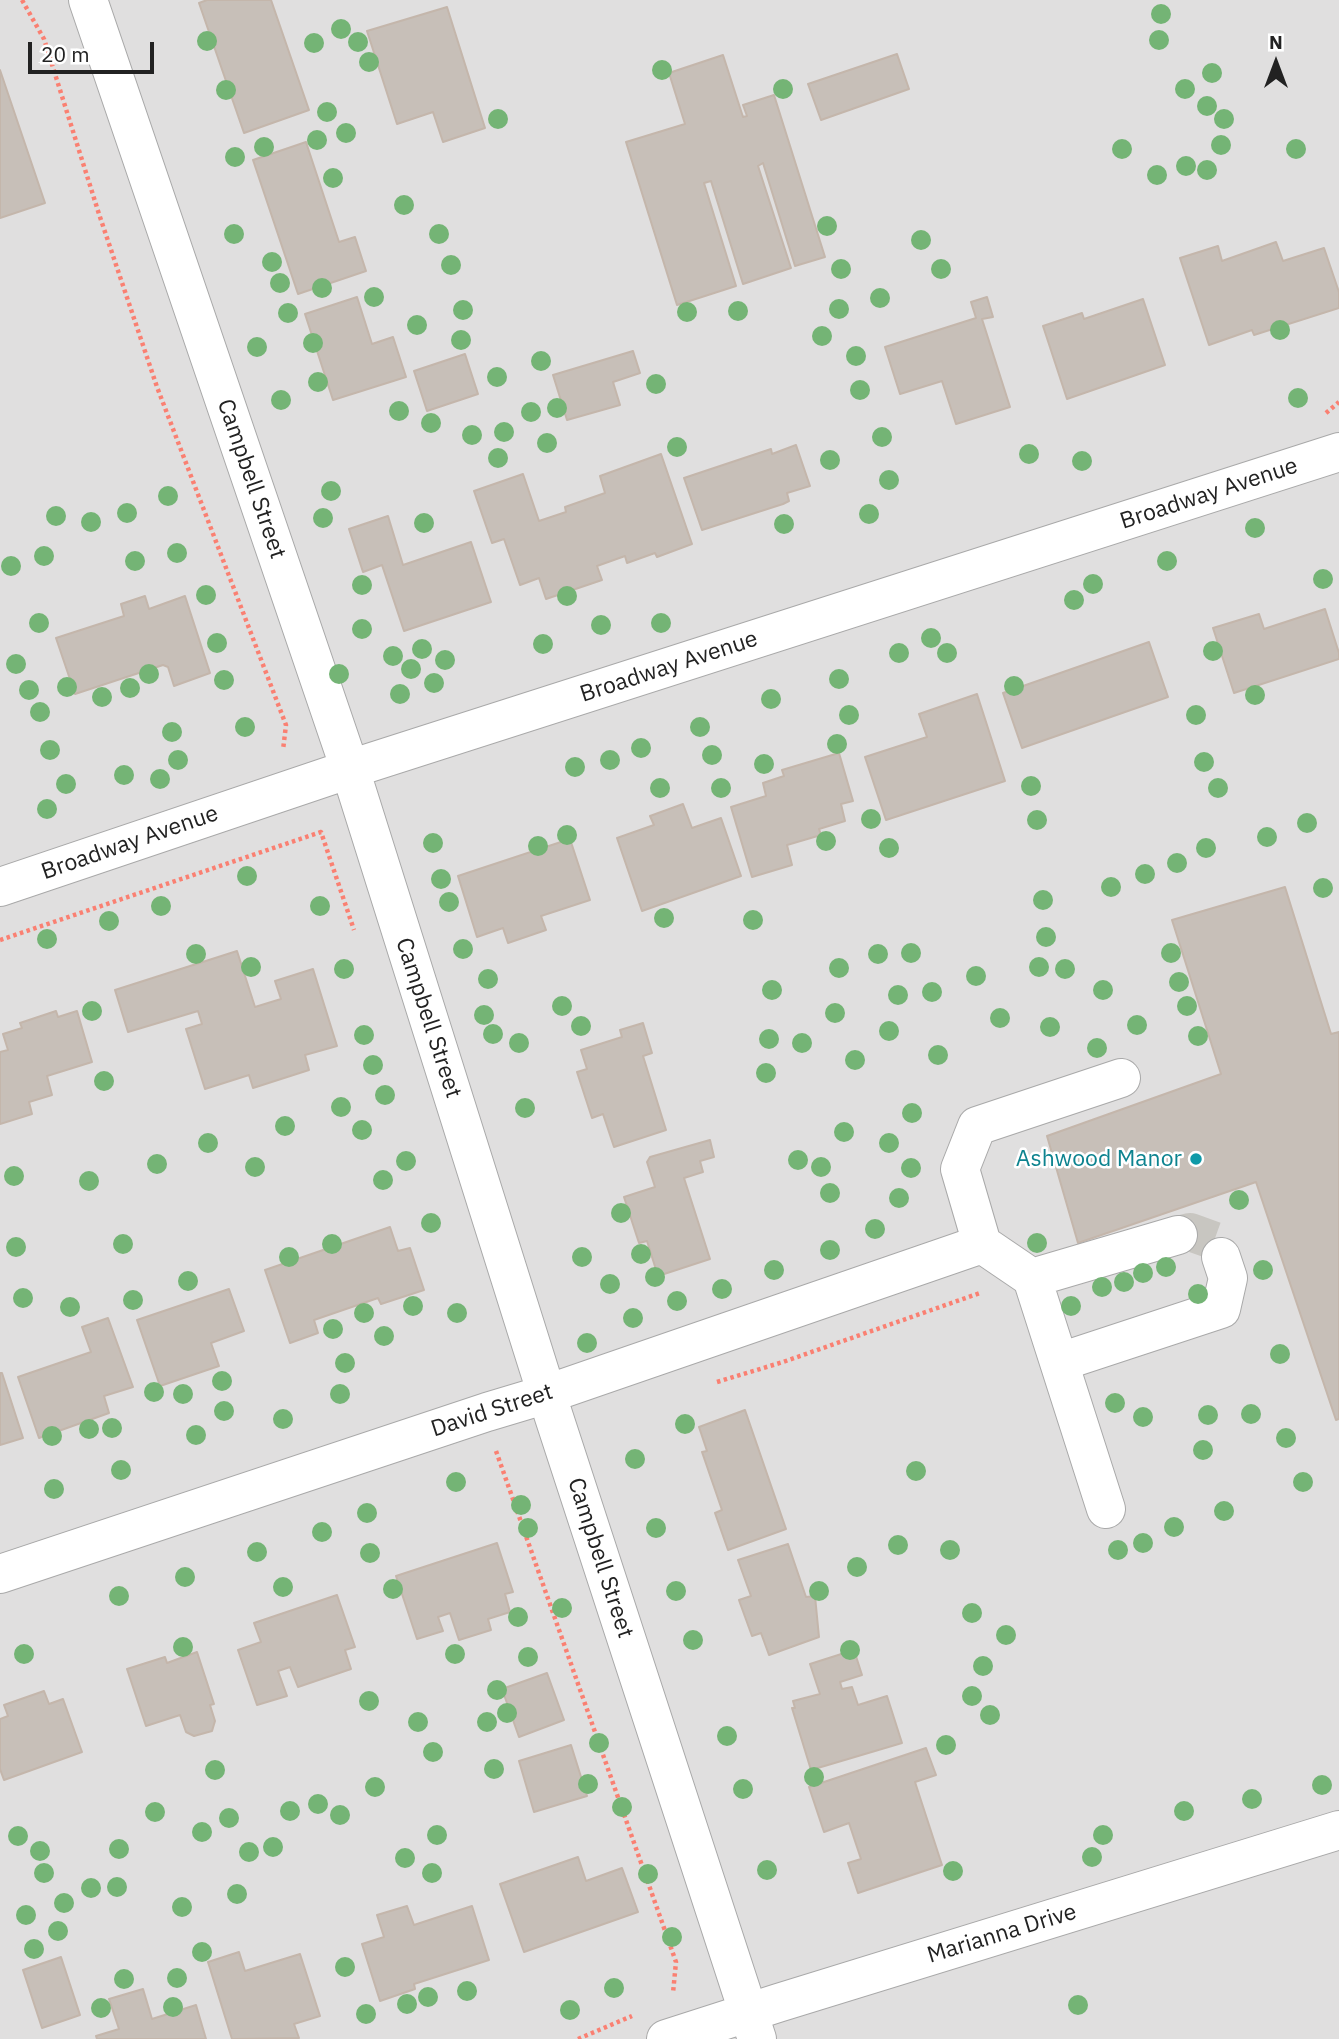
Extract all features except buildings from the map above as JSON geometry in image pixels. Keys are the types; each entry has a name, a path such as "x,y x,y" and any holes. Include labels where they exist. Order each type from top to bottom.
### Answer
{"street":[{"name":"Campbell Street","path":"88,0 350,769 547,1394 752,2026"},
{"name":"Broadway Avenue","path":"0,887 350,769 1339,452"},
{"path":"1106,1509 1032,1278 982,1244 960,1169 977,1126 1121,1078"},
{"path":"1032,1278 1178,1235"},
{"name":"David Street","path":"0,1574 547,1394 982,1244"},
{"path":"1060,1362 1221,1309 1228,1278 1221,1257"},
{"name":"Marianna Drive","path":"666,2039 752,2026 778,2003 1339,1830"}],"path":[{"path":"22,0 44,39 157,387 286,725 282,758"},
{"path":"1318,420 1339,402"},
{"path":"0,940 321,832 356,936"},
{"path":"487,1412 491,1438 676,1962 673,1999"},
{"path":"578,2039 637,2014"}],"shaded area":[{"path":"0,0 1339,0 1339,2039 0,2039"}],"tunnel":[{"path":"1178,1235 1190,1232 1215,1241 1221,1257"}],"place":[{"name":"Ashwood Manor","path":"1196,1159"}]}
